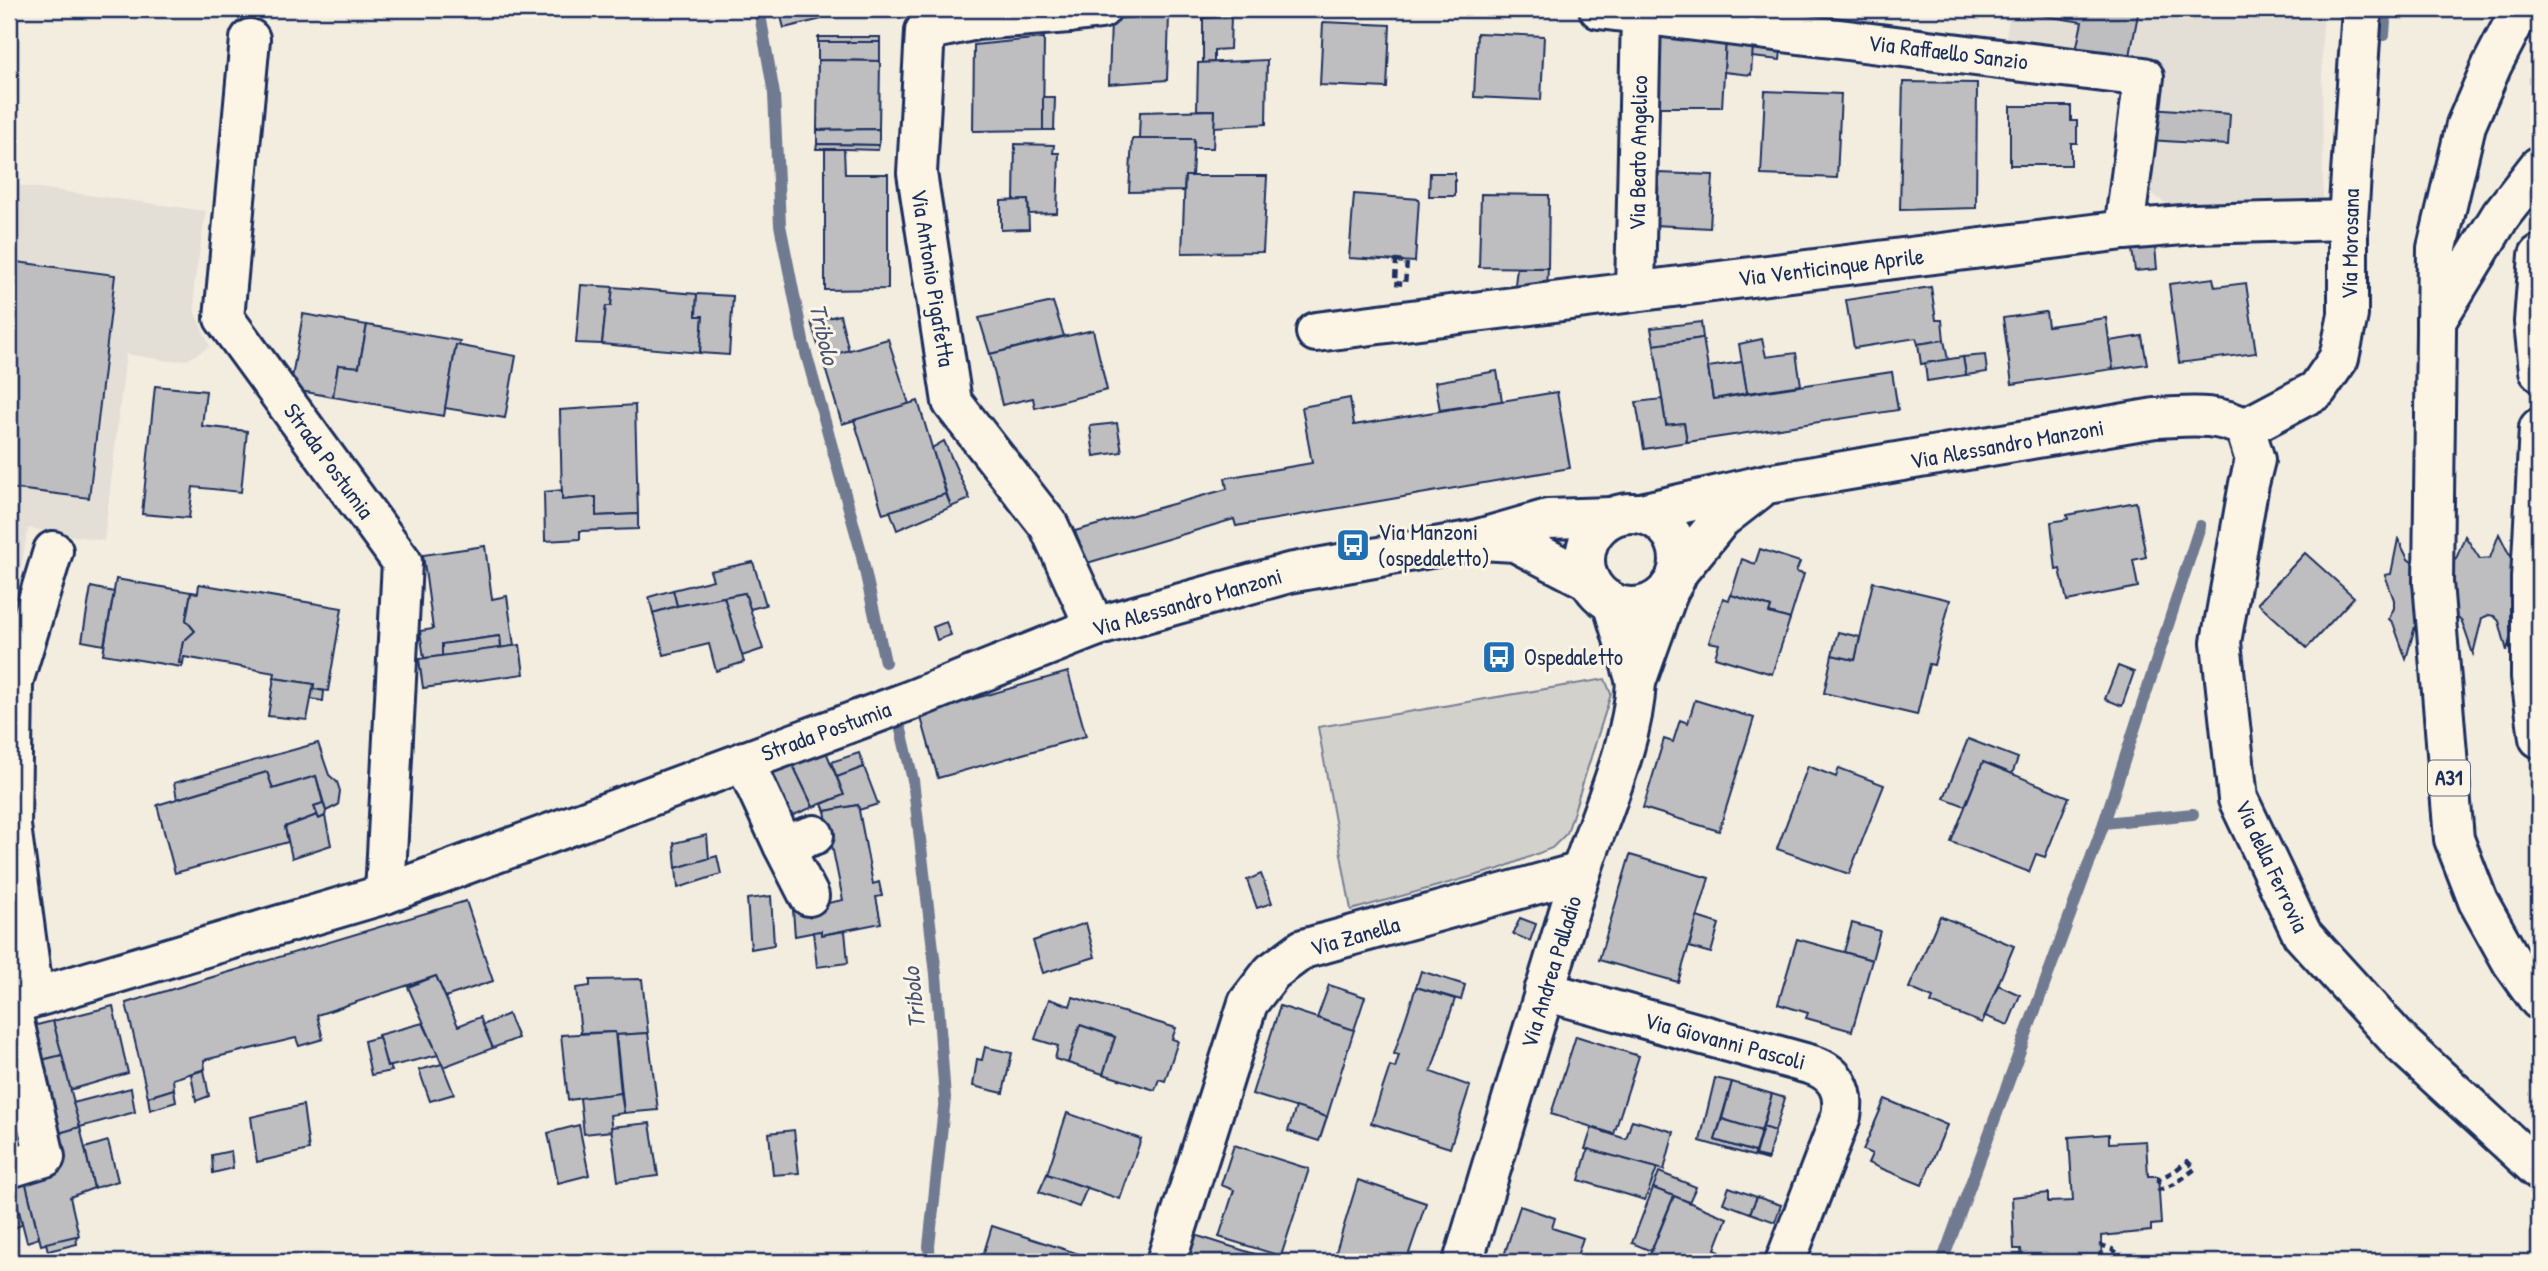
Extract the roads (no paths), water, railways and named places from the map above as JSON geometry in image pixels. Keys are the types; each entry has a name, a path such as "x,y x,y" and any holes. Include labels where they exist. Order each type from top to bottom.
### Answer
{"main road":[{"name":"Via Raffaello Sanzio","path":"1599,9 2144,77 2124,230"},
{"name":"Via Morosana","path":"2245,428 2317,390 2339,358 2348,315 2348,220 2362,9"},
{"path":"2436,321 2437,248 2466,125 2492,65 2521,9"},
{"name":"Via Antonio Pigafetta","path":"1079,10 977,20 925,31 917,173 951,402 1049,526 1095,627"},
{"name":"Via Beato Angelico","path":"1635,291 1640,14"},
{"name":"Strada Postumia","path":"250,39 224,318 402,562 385,894"},
{"path":"2436,321 2501,215 2539,166"},
{"name":"Via Venticinque Aprile","path":"1316,332 2124,230 2194,224 2348,220"},
{"path":"2539,255 2534,322 2539,371"},
{"name":"A31","path":"2436,321 2433,582 2454,839 2478,901 2526,972 2539,1000"},
{"name":"Via Alessandro Manzoni","path":"909,701 1095,627 1289,573 1475,540 1548,519 1626,515 1767,484 2155,418 2210,415 2229,419 2245,428"},
{"name":"Via della Ferrovia","path":"2245,428 2252,443 2255,460 2221,642 2238,799 2302,934 2402,1044 2539,1170"},
{"path":"2539,428 2531,579 2531,677 2539,738"},
{"name":"Via Alessandro Manzoni","path":"1673,580 1721,519 1767,484"},
{"path":"1626,515 1655,519 1675,541 1679,556 1673,580 1658,599 1627,607 1601,592 1585,567 1585,552 1590,538 1599,526 1626,515"},
{"name":"Via Alessandro Manzoni","path":"1475,540 1515,542 1601,592"},
{"path":"9,1168 45,1157 17,1002 11,826 11,682 53,551"},
{"name":"Via Andrea Palladio","path":"1463,1262 1581,872 1626,740 1636,698 1636,682 1673,580"},
{"name":"Via Andrea Palladio","path":"1601,592 1636,682"},
{"name":"Strada Postumia","path":"17,1002 385,894 909,701"},
{"name":"Strada Postumia","path":"744,761 798,840 809,896"},
{"name":"Via Zanella","path":"1166,1262 1248,1003 1272,972 1303,949 1581,872"},
{"name":"Via Giovanni Pascoli","path":"1544,991 1822,1068 1838,1083 1843,1104 1841,1116 1786,1262"}],"waterway":[{"name":"Tribolo","path":"759,9 774,94 780,225 804,346 860,548 885,662"},
{"path":"2384,35 2386,9"},
{"path":"1942,1262 2104,823 2200,526"},
{"name":"Tribolo","path":"901,730 913,780 936,974 945,1098 929,1246 930,1262"},
{"path":"2104,823 2193,814"}],"place":[{"name":"Via Manzoni (ospedaletto)","path":"1353,545"},
{"name":"Ospedaletto","path":"1499,657"}]}
